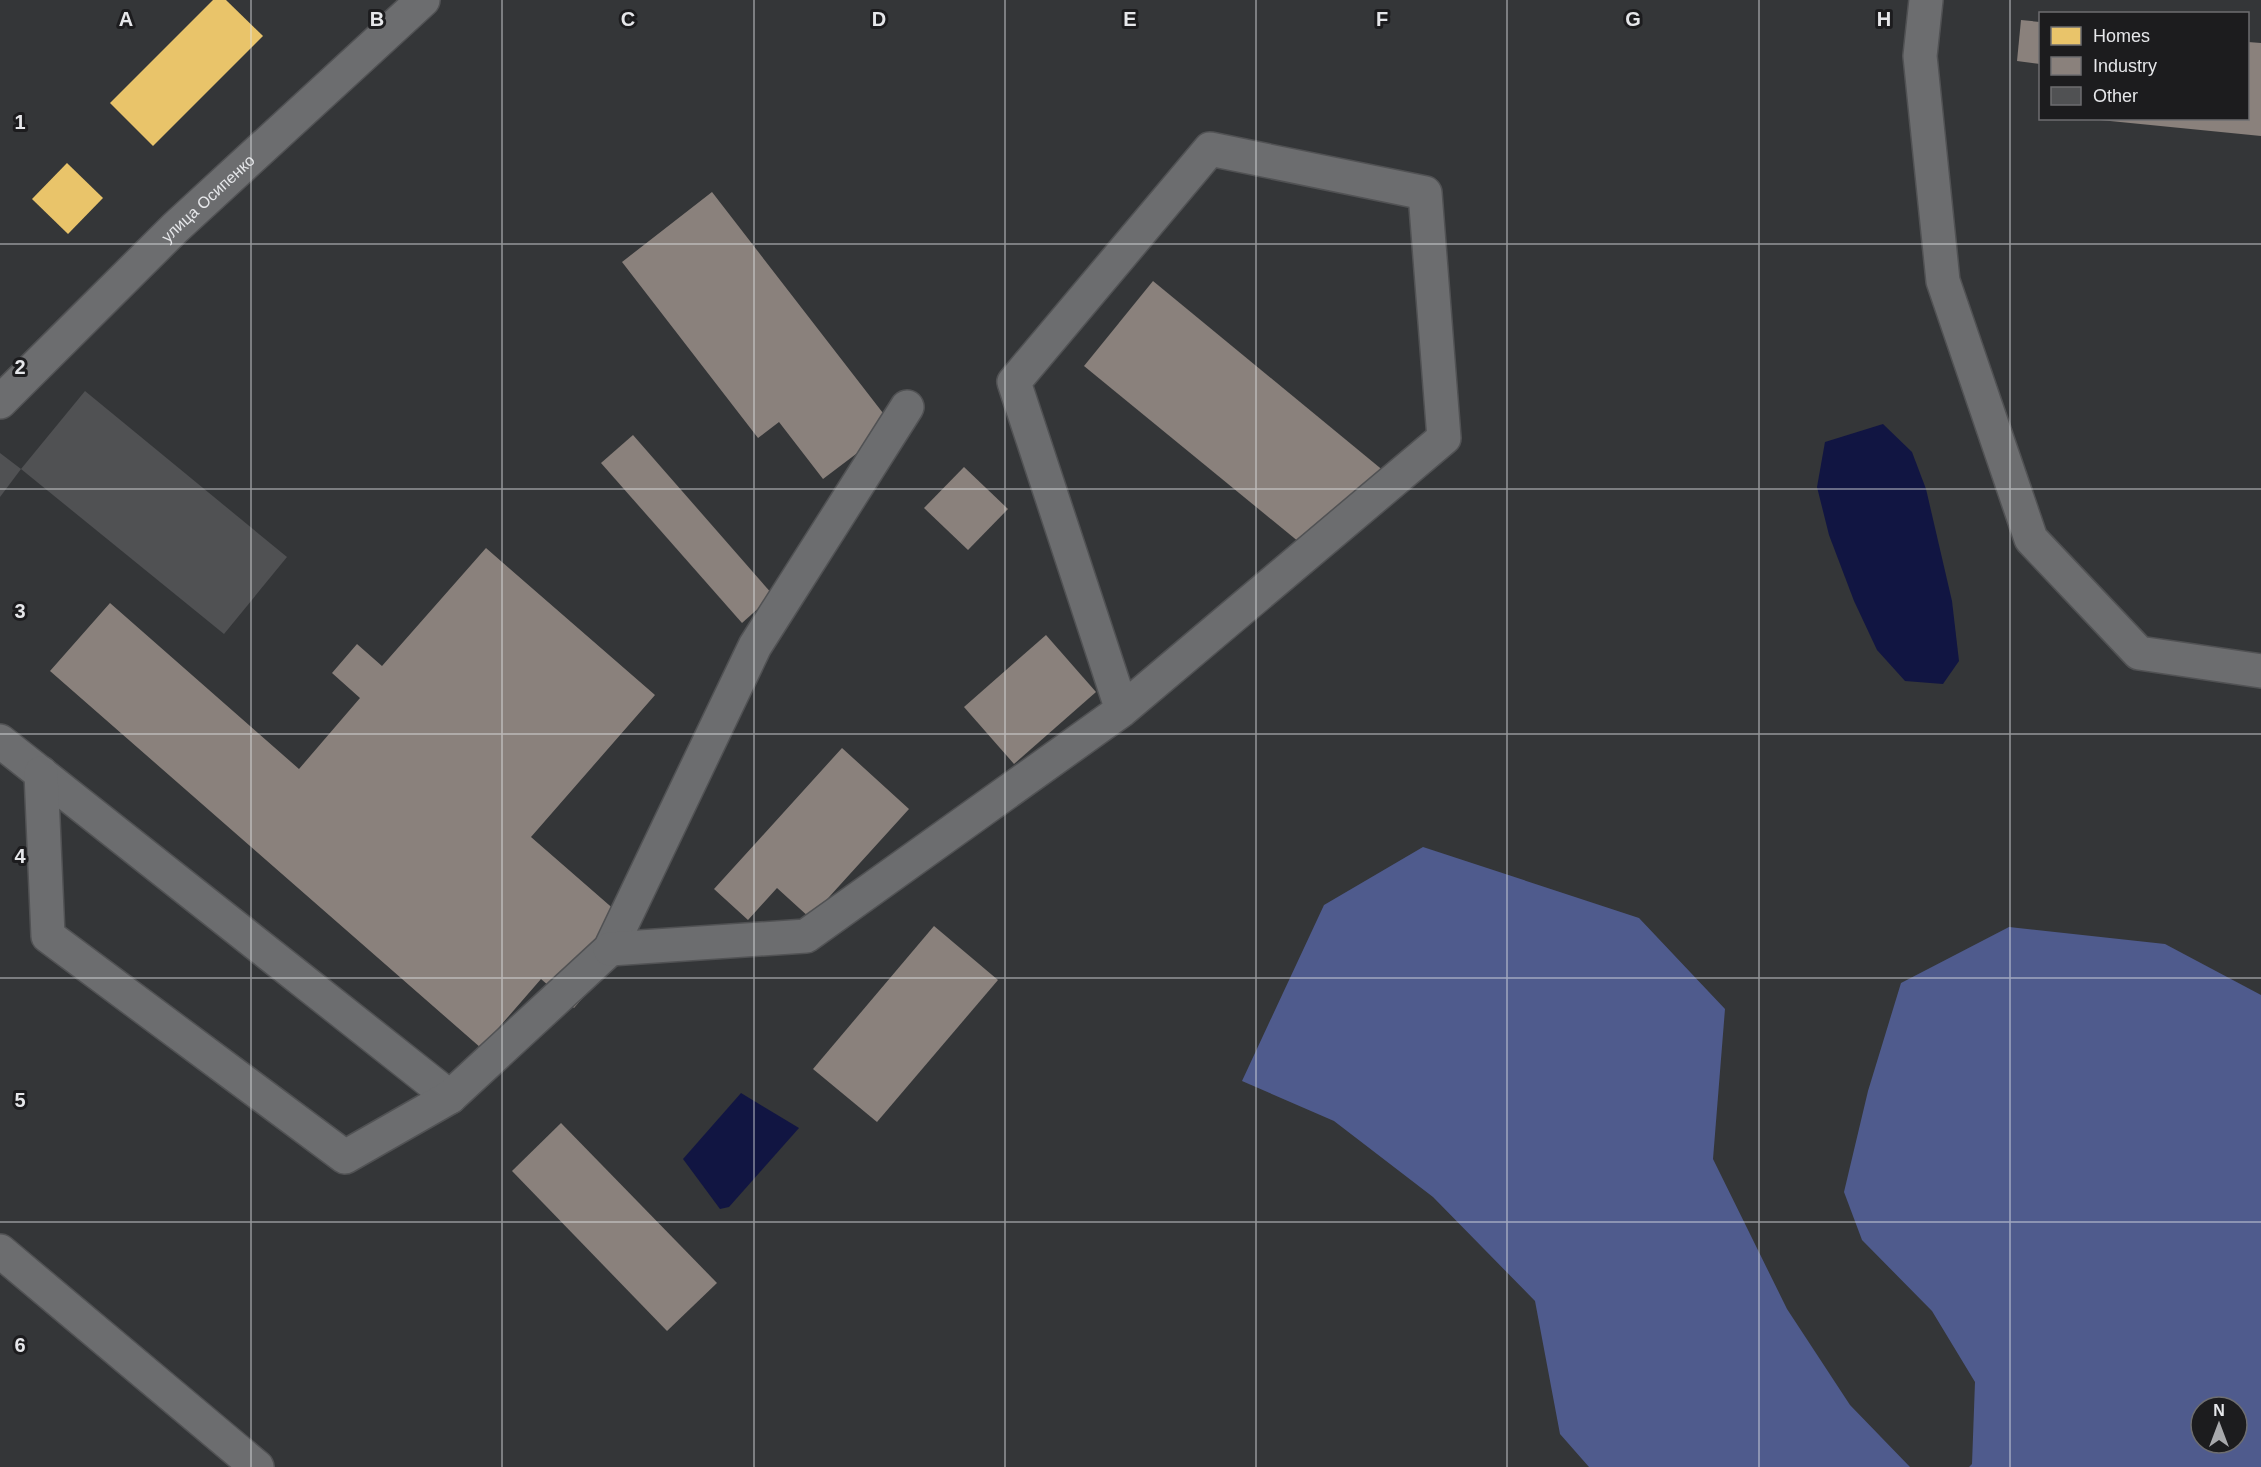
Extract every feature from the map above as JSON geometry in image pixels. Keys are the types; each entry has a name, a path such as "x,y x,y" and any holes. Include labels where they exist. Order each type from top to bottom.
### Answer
{"street":[{"name":"улица Осипенко","path":"0,402 175,228 423,0"},
{"path":"1926,0 1920,56 1943,281 2031,539 2139,653 2261,671"},
{"path":"610,949 806,936 1122,710 1444,438 1425,193 1210,148 1014,382 1122,710"},
{"path":"41,773 48,936 345,1157 450,1097 610,949 756,646 907,407"},
{"path":"0,741 450,1097"},
{"path":"0,1251 257,1467"}],"shaded area":[{"path":"1883,424 1912,452 1926,489 1952,601 1959,661 1943,684 1905,681 1877,650 1854,601 1829,535 1817,487 1825,442"},
{"path":"1423,847 1639,918 1725,1009 1713,1159 1787,1309 1850,1405 1910,1467 1589,1467 1560,1434 1535,1301 1433,1197 1334,1121 1242,1081 1324,905"},
{"path":"2009,927 2165,944 2261,995 2261,1467 1969,1467 1972,1464 1975,1382 1932,1311 1862,1240 1844,1192 1868,1091 1901,983"},
{"path":"741,1093 799,1128 729,1207 720,1209 683,1159"}],"building: Homes":[{"path":"213,0 226,0 263,36 153,146 110,103"},
{"path":"67,163 103,198 68,234 32,199"}],"building: Industry":[{"path":"2021,20 2039,22 2039,64 2017,61"},
{"path":"2249,42 2261,43 2261,136 2100,120 2249,120"},
{"path":"712,192 893,426 823,479 779,422 758,438 622,262"},
{"path":"1153,281 1385,472 1316,556 1084,366"},
{"path":"633,435 773,595 742,623 601,463"},
{"path":"964,467 1008,509 968,550 924,508"},
{"path":"486,548 655,695 531,837 640,932 574,1008 541,979 481,1048 50,671 110,603 299,769 360,698 332,673 357,644 382,666"},
{"path":"1046,635 1096,692 1014,764 964,707"},
{"path":"842,748 909,809 810,918 777,888 748,920 714,889"},
{"path":"934,926 998,980 877,1122 813,1069"},
{"path":"561,1123 717,1283 667,1331 512,1171"}],"building: Other":[{"path":"85,391 287,557 224,634 21,469"},
{"path":"0,453 21,469 0,497"}]}
